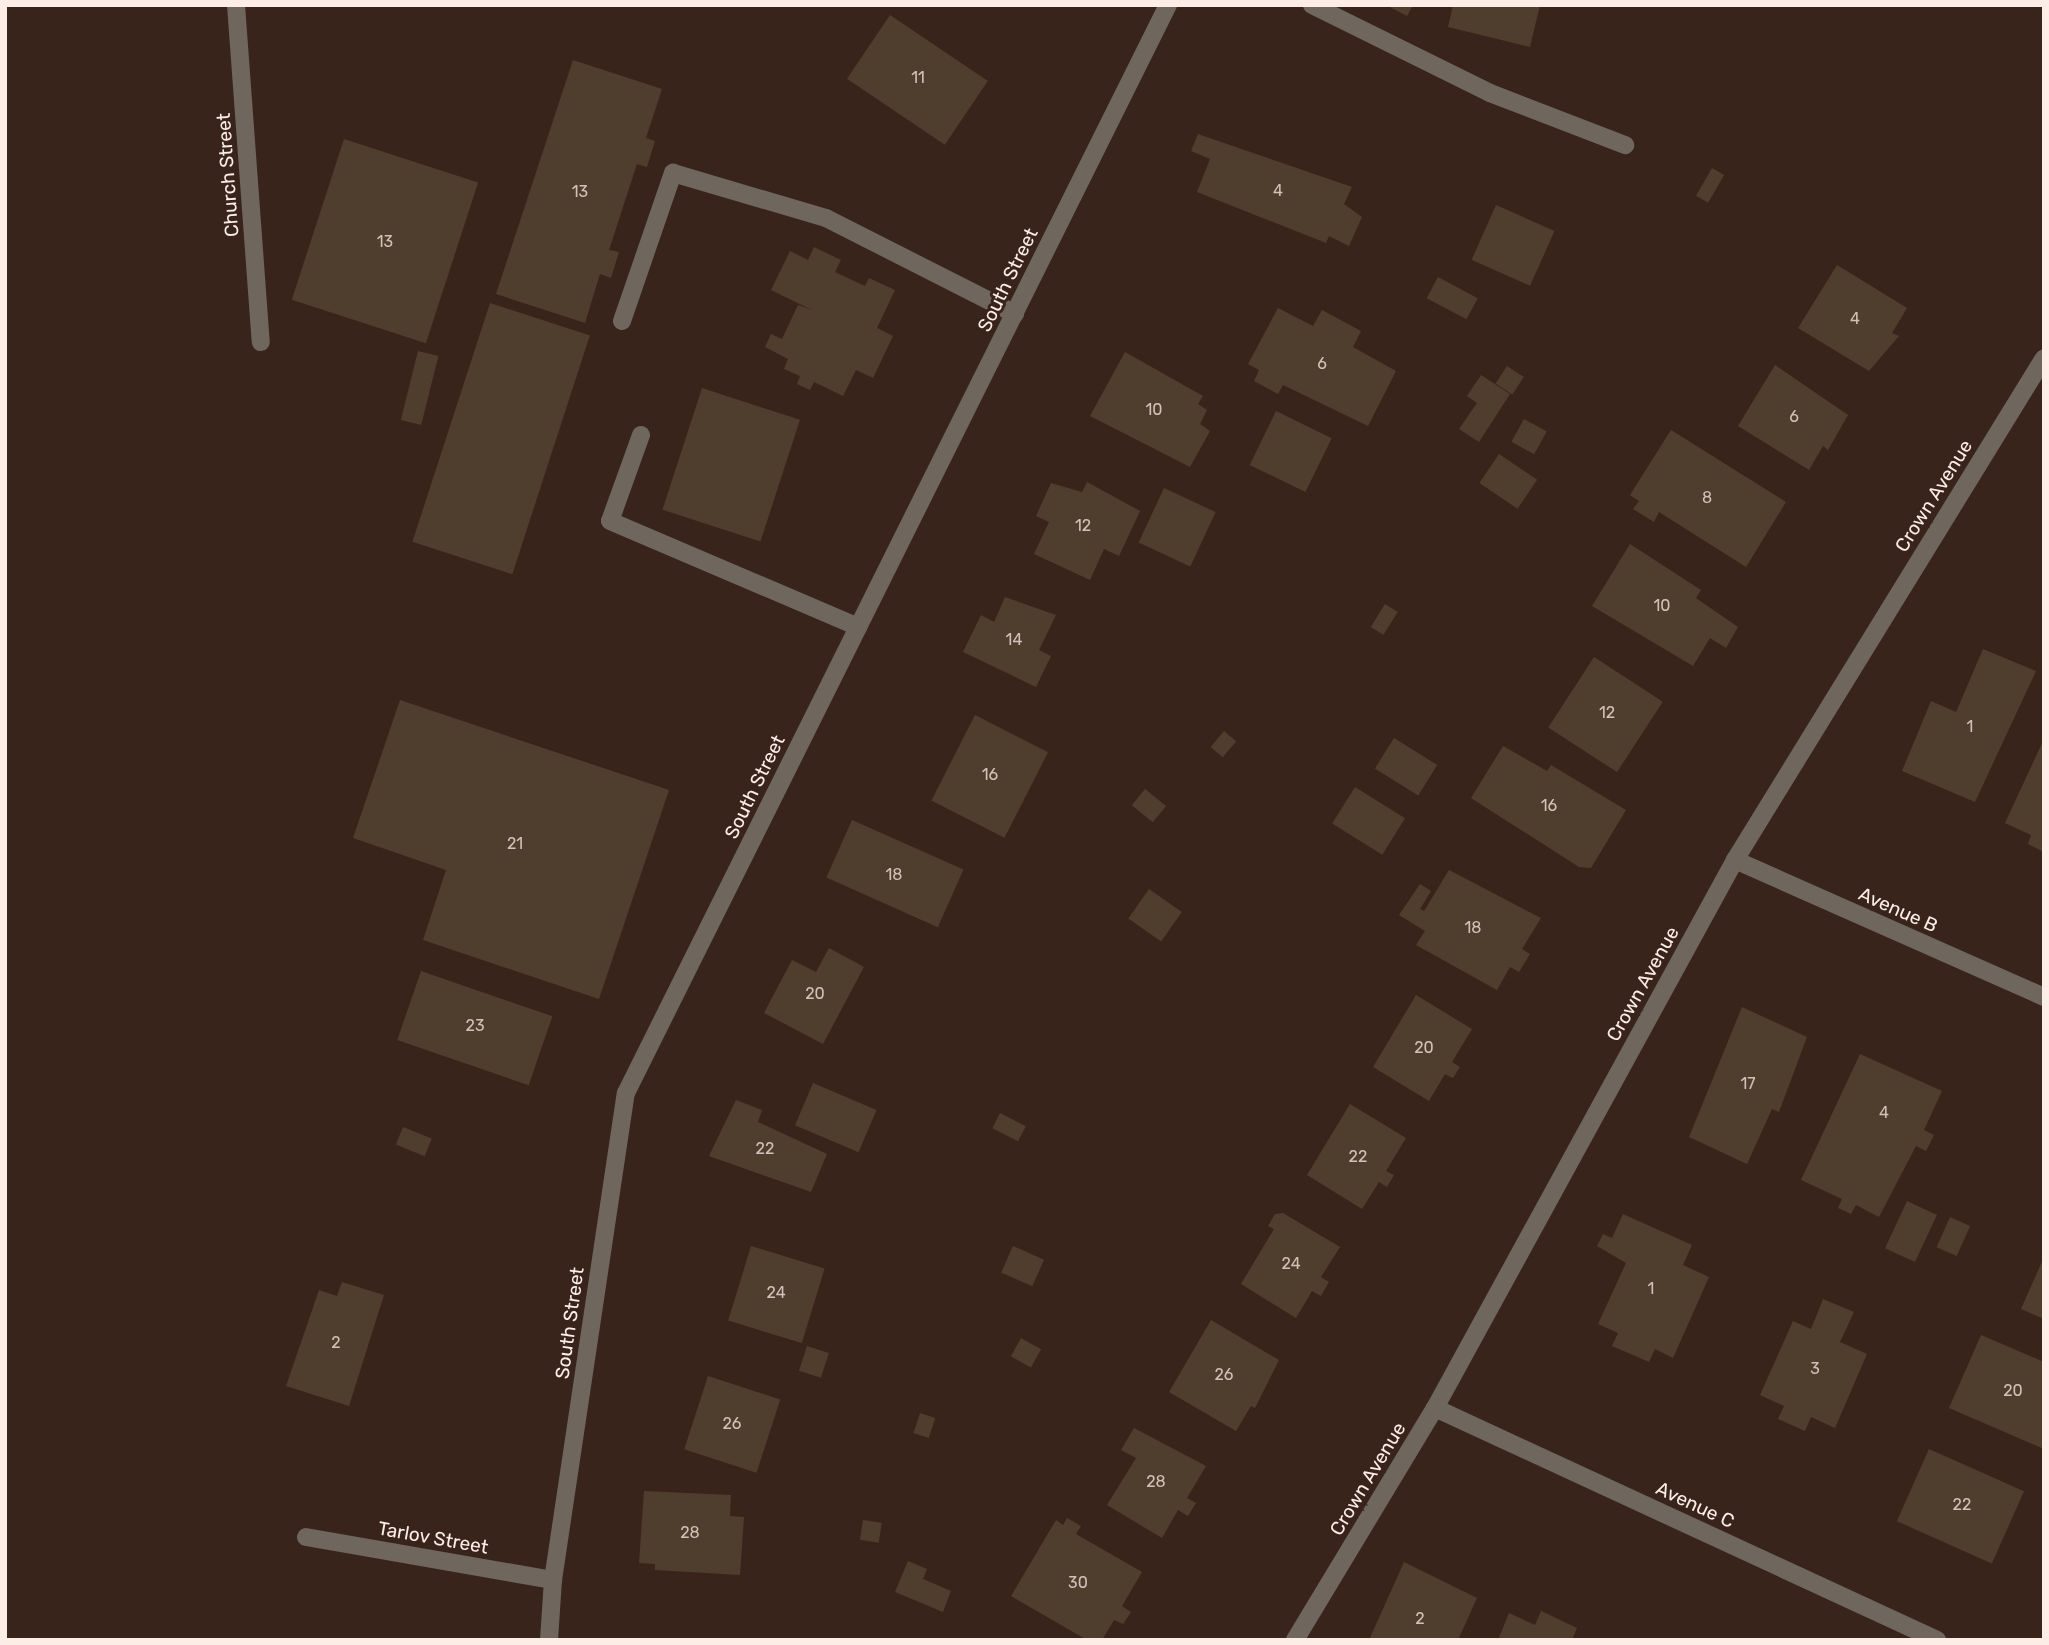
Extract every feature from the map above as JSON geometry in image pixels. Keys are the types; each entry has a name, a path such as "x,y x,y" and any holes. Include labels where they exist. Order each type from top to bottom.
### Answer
{"street":[{"name":"Church Street","path":"236,5 261,342"},
{"name":"South Street","path":"549,1640 553,1580 626,1093 1168,5"},
{"path":"1311,5 1490,93 1625,145"},
{"path":"622,321 673,173 826,218 1015,314"},
{"name":"Crown Avenue","path":"1295,1640 1435,1408 1735,860 2042,366"},
{"path":"641,435 610,521 858,626"},
{"name":"Avenue B","path":"1735,860 2044,998"},
{"name":"Avenue C","path":"1435,1408 1937,1640"},
{"name":"Tarlov Street","path":"306,1537 553,1580"}],"building":[{"path":"1386,5 1413,5 1407,16"},
{"path":"1453,5 1540,5 1530,47 1448,27"},
{"path":"890,15 988,81 945,145 847,79"},
{"path":"573,60 662,89 646,138 655,141 647,167 637,164 609,250 619,252 611,278 600,274 585,323 496,294"},
{"path":"1198,134 1352,187 1344,204 1362,217 1349,246 1329,236 1326,243 1197,192 1210,159 1191,151"},
{"path":"344,139 478,183 426,343 292,300"},
{"path":"1712,168 1724,175 1708,203 1696,196"},
{"path":"1496,205 1554,231 1530,286 1472,260"},
{"path":"814,247 841,260 835,272 865,286 869,278 895,290 877,328 893,336 873,378 856,370 843,396 814,382 810,390 797,384 800,376 784,369 788,359 765,347 771,334 782,339 798,305 812,310 771,290 790,251 808,260"},
{"path":"1837,265 1907,308 1892,333 1899,336 1869,371 1798,328"},
{"path":"1438,277 1478,298 1466,319 1427,298"},
{"path":"490,303 590,335 512,574 412,542"},
{"path":"1278,308 1313,326 1322,310 1361,331 1353,347 1396,371 1368,426 1283,385 1278,394 1254,381 1259,370 1248,364"},
{"path":"418,351 438,356 421,425 401,420"},
{"path":"1125,352 1203,396 1198,404 1207,410 1200,424 1210,431 1190,467 1090,416"},
{"path":"1775,365 1848,415 1828,450 1823,446 1809,470 1738,426"},
{"path":"1507,366 1524,377 1512,395 1496,384"},
{"path":"1481,375 1510,394 1479,442 1459,429 1477,403 1467,396"},
{"path":"702,388 800,420 760,542 662,510"},
{"path":"1276,411 1332,438 1305,492 1250,465"},
{"path":"1524,419 1547,432 1534,454 1511,442"},
{"path":"1671,430 1786,502 1746,567 1659,512 1654,522 1633,509 1639,501 1630,495"},
{"path":"1499,454 1537,480 1518,509 1479,483"},
{"path":"1087,482 1140,511 1119,556 1104,549 1090,580 1034,554 1049,522 1036,516 1051,483 1082,492"},
{"path":"1164,488 1216,512 1190,566 1139,542"},
{"path":"1630,544 1701,590 1696,598 1738,627 1726,648 1710,638 1693,666 1592,606"},
{"path":"1005,597 1056,615 1039,650 1051,656 1036,687 963,652 981,615 994,622"},
{"path":"1385,604 1398,612 1383,635 1371,627"},
{"path":"1983,649 2036,671 1975,802 1902,771 1931,701 1956,712"},
{"path":"1594,657 1663,702 1617,772 1548,727"},
{"path":"400,700 669,790 599,999 423,940 446,870 353,838"},
{"path":"975,715 1048,752 1004,838 931,801"},
{"path":"1224,731 1236,741 1223,757 1211,747"},
{"path":"1394,738 1437,765 1418,796 1375,769"},
{"path":"2044,739 2044,852 2028,844 2031,835 2005,823"},
{"path":"1503,746 1547,771 1551,765 1626,810 1591,868 1579,867 1471,798"},
{"path":"1355,787 1405,818 1382,855 1332,823"},
{"path":"1145,789 1166,806 1153,822 1132,805"},
{"path":"852,820 963,870 938,927 826,878"},
{"path":"1449,870 1541,918 1522,949 1530,954 1519,972 1510,967 1497,990 1416,945 1425,931 1399,915 1420,884 1431,891 1420,909 1424,911"},
{"path":"1149,889 1182,912 1161,941 1128,918"},
{"path":"829,948 864,967 823,1044 764,1013 792,960 816,972"},
{"path":"421,971 552,1016 529,1085 397,1040"},
{"path":"1416,995 1472,1029 1452,1062 1460,1067 1453,1078 1445,1074 1429,1101 1373,1067"},
{"path":"1742,1007 1807,1037 1779,1112 1772,1109 1747,1164 1689,1137"},
{"path":"1860,1054 1942,1091 1924,1130 1934,1135 1926,1151 1916,1146 1879,1217 1856,1205 1851,1214 1838,1208 1842,1199 1801,1180"},
{"path":"813,1083 877,1110 859,1152 795,1125"},
{"path":"736,1100 762,1110 758,1122 827,1154 811,1192 709,1156"},
{"path":"1350,1104 1406,1138 1386,1171 1394,1175 1387,1187 1379,1182 1362,1209 1307,1175"},
{"path":"1000,1113 1026,1126 1018,1141 992,1128"},
{"path":"403,1127 432,1139 425,1156 396,1145"},
{"path":"1907,1201 1937,1215 1915,1262 1885,1248"},
{"path":"1283,1213 1340,1247 1321,1277 1329,1282 1321,1296 1312,1291 1296,1318 1241,1284 1274,1229 1268,1226 1275,1214"},
{"path":"1623,1214 1692,1245 1683,1265 1709,1277 1673,1358 1655,1349 1649,1362 1612,1346 1618,1333 1598,1324 1626,1263 1597,1246 1603,1234 1612,1238"},
{"path":"1950,1217 1970,1226 1957,1256 1937,1247"},
{"path":"751,1246 825,1269 802,1343 728,1321"},
{"path":"1013,1246 1044,1260 1032,1286 1001,1272"},
{"path":"2044,1257 2044,1319 2021,1309"},
{"path":"342,1282 384,1295 349,1406 286,1386 319,1290 337,1296"},
{"path":"1823,1299 1854,1312 1840,1342 1867,1354 1835,1428 1811,1417 1805,1431 1778,1419 1784,1406 1760,1395 1793,1321 1811,1329"},
{"path":"1211,1320 1279,1360 1255,1408 1251,1406 1236,1431 1169,1392"},
{"path":"1981,1335 2044,1362 2044,1449 1949,1408"},
{"path":"1021,1338 1041,1349 1031,1368 1011,1356"},
{"path":"807,1346 829,1353 821,1378 799,1371"},
{"path":"708,1376 780,1399 756,1473 684,1449"},
{"path":"920,1413 935,1418 929,1438 914,1433"},
{"path":"1134,1428 1206,1466 1187,1498 1196,1503 1188,1516 1178,1510 1162,1538 1107,1505 1136,1458 1121,1450"},
{"path":"1929,1449 2024,1491 1992,1563 1897,1521"},
{"path":"644,1491 731,1495 730,1516 744,1517 740,1575 655,1570 655,1564 639,1563"},
{"path":"1067,1518 1081,1526 1076,1534 1142,1572 1122,1606 1131,1612 1123,1624 1114,1620 1102,1640 1087,1640 1011,1596 1056,1520 1063,1525"},
{"path":"863,1520 882,1523 879,1543 860,1540"},
{"path":"908,1561 927,1569 923,1579 951,1591 943,1612 895,1592"},
{"path":"1404,1562 1477,1598 1458,1640 1369,1640"},
{"path":"1541,1611 1577,1628 1572,1640 1498,1640 1509,1613 1535,1625"}]}
